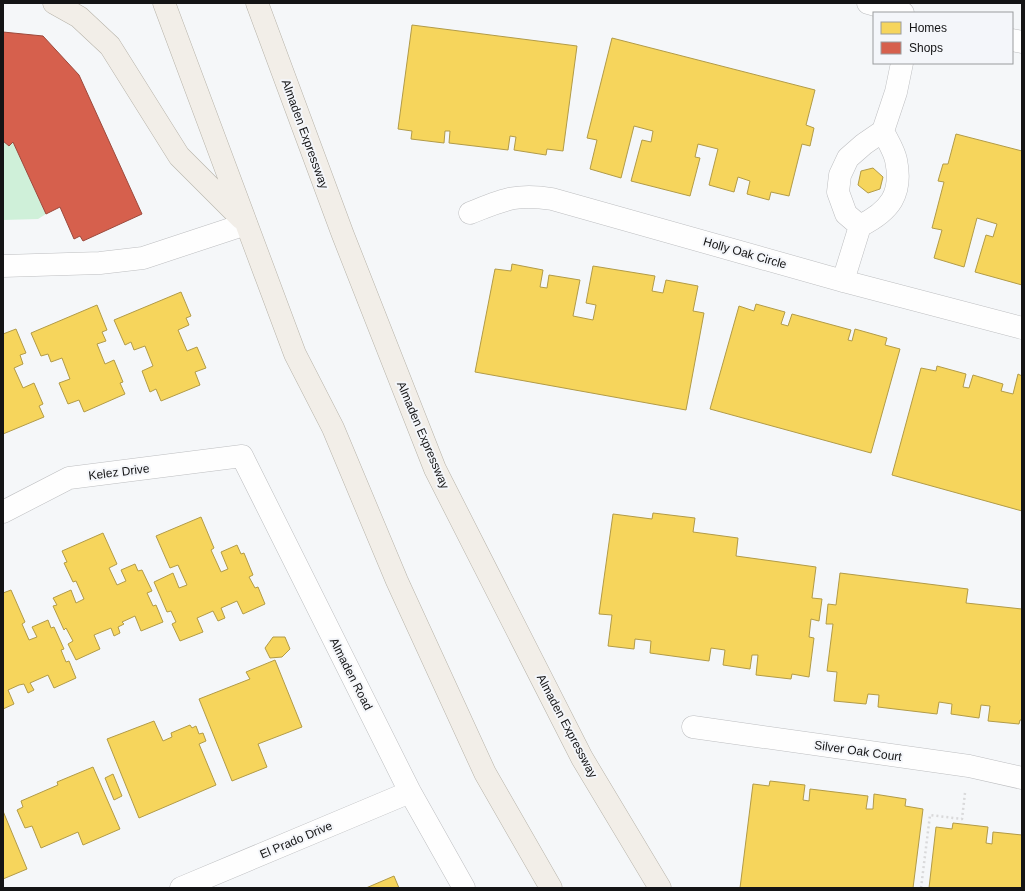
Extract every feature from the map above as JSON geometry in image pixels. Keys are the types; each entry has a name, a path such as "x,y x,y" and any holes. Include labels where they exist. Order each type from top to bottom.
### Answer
{"main road":[{"path":"54,3 79,17 110,46 179,156 246,224"},
{"path":"164,3 296,354 333,428 396,581 485,773 551,888"},
{"name":"Almaden Expressway","path":"257,3 353,262 435,469 582,758 660,888"}],"street":[{"path":"868,3 900,12"},
{"path":"860,226 846,214 838,192 840,175 848,158 864,144 883,132 896,92 902,64"},
{"path":"843,281 860,226 878,217 890,204 898,187 896,159 883,132"},
{"name":"Holly Oak Circle","path":"470,213 506,198 530,195 552,198 843,281 1022,328"},
{"path":"3,266 100,264 143,258 246,224"},
{"name":"Kelez Drive","path":"3,512 69,478 242,456"},
{"name":"Almaden Road","path":"242,456 410,792 464,888"},
{"name":"Silver Oak Court","path":"693,727 969,766 1022,778"},
{"name":"El Prado Drive","path":"181,888 410,792"}],"path":[{"path":"920,888 930,815 962,819 969,766"}],"green space":[{"path":"3,141 9,146 13,142 46,214 38,219 3,220"}],"building: Homes":[{"path":"412,25 577,46 563,151 547,149 546,155 514,150 516,137 510,136 508,150 449,143 450,131 445,131 444,143 411,139 412,131 398,129"},
{"path":"612,38 815,90 806,125 814,128 810,146 802,144 789,196 771,192 769,200 747,194 750,181 738,177 734,192 709,185 718,149 698,144 695,157 700,158 690,196 631,181 642,140 651,142 653,131 634,126 621,178 590,169 597,140 587,138"},
{"path":"956,134 1022,151 1022,285 975,272 986,235 993,237 997,224 977,218 964,267 934,258 942,230 932,228 944,182 938,181 943,164 948,164"},
{"path":"873,168 883,177 880,189 868,193 858,185 861,171"},
{"path":"512,264 543,270 540,287 547,288 549,275 580,280 573,316 593,320 596,305 586,303 593,266 655,276 652,291 663,293 666,280 698,286 693,311 704,313 686,410 475,372 495,269 511,271"},
{"path":"181,292 191,316 186,318 189,325 178,330 187,351 197,347 206,368 195,372 200,385 161,401 156,389 150,392 142,371 153,366 145,346 134,350 131,342 125,345 114,320"},
{"path":"756,304 785,312 781,324 788,326 792,314 851,330 848,340 852,341 855,329 887,338 885,345 900,349 871,453 710,409 739,306 754,311"},
{"path":"97,305 107,330 102,332 106,341 97,344 105,364 114,360 123,382 120,383 125,394 84,412 79,400 68,404 59,383 70,379 62,358 51,362 48,354 41,356 31,333"},
{"path":"16,329 26,353 20,355 23,364 14,368 23,388 34,383 43,404 39,406 44,417 3,434 3,334"},
{"path":"937,366 966,374 963,387 969,388 973,375 1003,384 1001,391 1013,394 1018,374 1022,376 1022,511 892,475 921,368 936,371"},
{"path":"653,513 695,518 693,532 738,538 736,556 816,567 812,598 822,599 819,621 811,619 809,637 814,638 809,677 792,674 791,679 756,675 758,655 752,655 750,669 723,665 725,650 711,648 709,661 650,653 651,641 635,639 634,649 608,646 612,615 599,614 613,514 652,519"},
{"path":"201,517 214,548 211,550 221,572 228,569 221,552 237,545 241,554 244,553 253,575 249,577 255,588 258,587 265,604 243,614 237,601 221,608 225,618 218,621 213,611 197,618 203,632 180,641 172,624 176,622 171,611 167,612 154,582 173,573 179,588 187,585 178,565 170,568 156,536"},
{"path":"103,533 117,564 109,568 117,585 126,581 121,570 135,564 138,571 142,570 152,591 147,593 153,606 156,605 163,622 141,631 135,616 122,622 124,624 118,627 120,633 114,636 111,628 94,635 100,649 76,660 68,644 73,641 66,628 64,630 53,606 57,605 53,598 71,590 76,603 84,599 76,581 73,582 64,563 67,562 62,551"},
{"path":"840,573 968,589 966,603 1022,609 1022,720 1020,720 1019,724 988,721 990,706 981,705 979,718 951,714 952,704 939,702 937,714 878,707 879,695 868,694 866,704 834,701 837,672 827,671 833,624 826,624 828,604 836,605"},
{"path":"11,590 25,622 22,624 29,640 37,637 32,627 48,620 51,628 54,627 64,649 61,650 66,662 69,661 76,678 54,688 48,675 30,683 34,690 28,693 24,684 19,685 8,690 14,704 3,709 3,593"},
{"path":"273,637 285,637 290,649 282,657 270,658 265,648"},
{"path":"275,660 302,727 258,744 267,767 232,781 199,699 250,679 246,672"},
{"path":"154,721 163,741 172,737 171,733 190,725 192,728 196,726 199,734 203,733 206,741 199,744 216,785 139,818 107,739"},
{"path":"93,767 120,829 83,845 78,832 41,848 32,826 25,828 17,810 23,807 21,801 58,785 57,782"},
{"path":"113,774 122,796 114,800 105,778"},
{"path":"770,781 805,785 803,800 809,801 810,789 868,796 866,809 873,809 874,794 906,799 905,806 923,809 913,888 740,888 753,784 769,786"},
{"path":"3,811 27,869 3,879"},
{"path":"953,823 988,827 986,843 992,844 993,832 1022,835 1022,888 929,888 936,827 952,829"},
{"path":"394,876 399,888 366,888"}],"building: Shops":[{"path":"3,32 43,36 79,75 142,214 83,241 80,236 74,239 60,207 46,214 13,142 9,146 3,141"}]}
